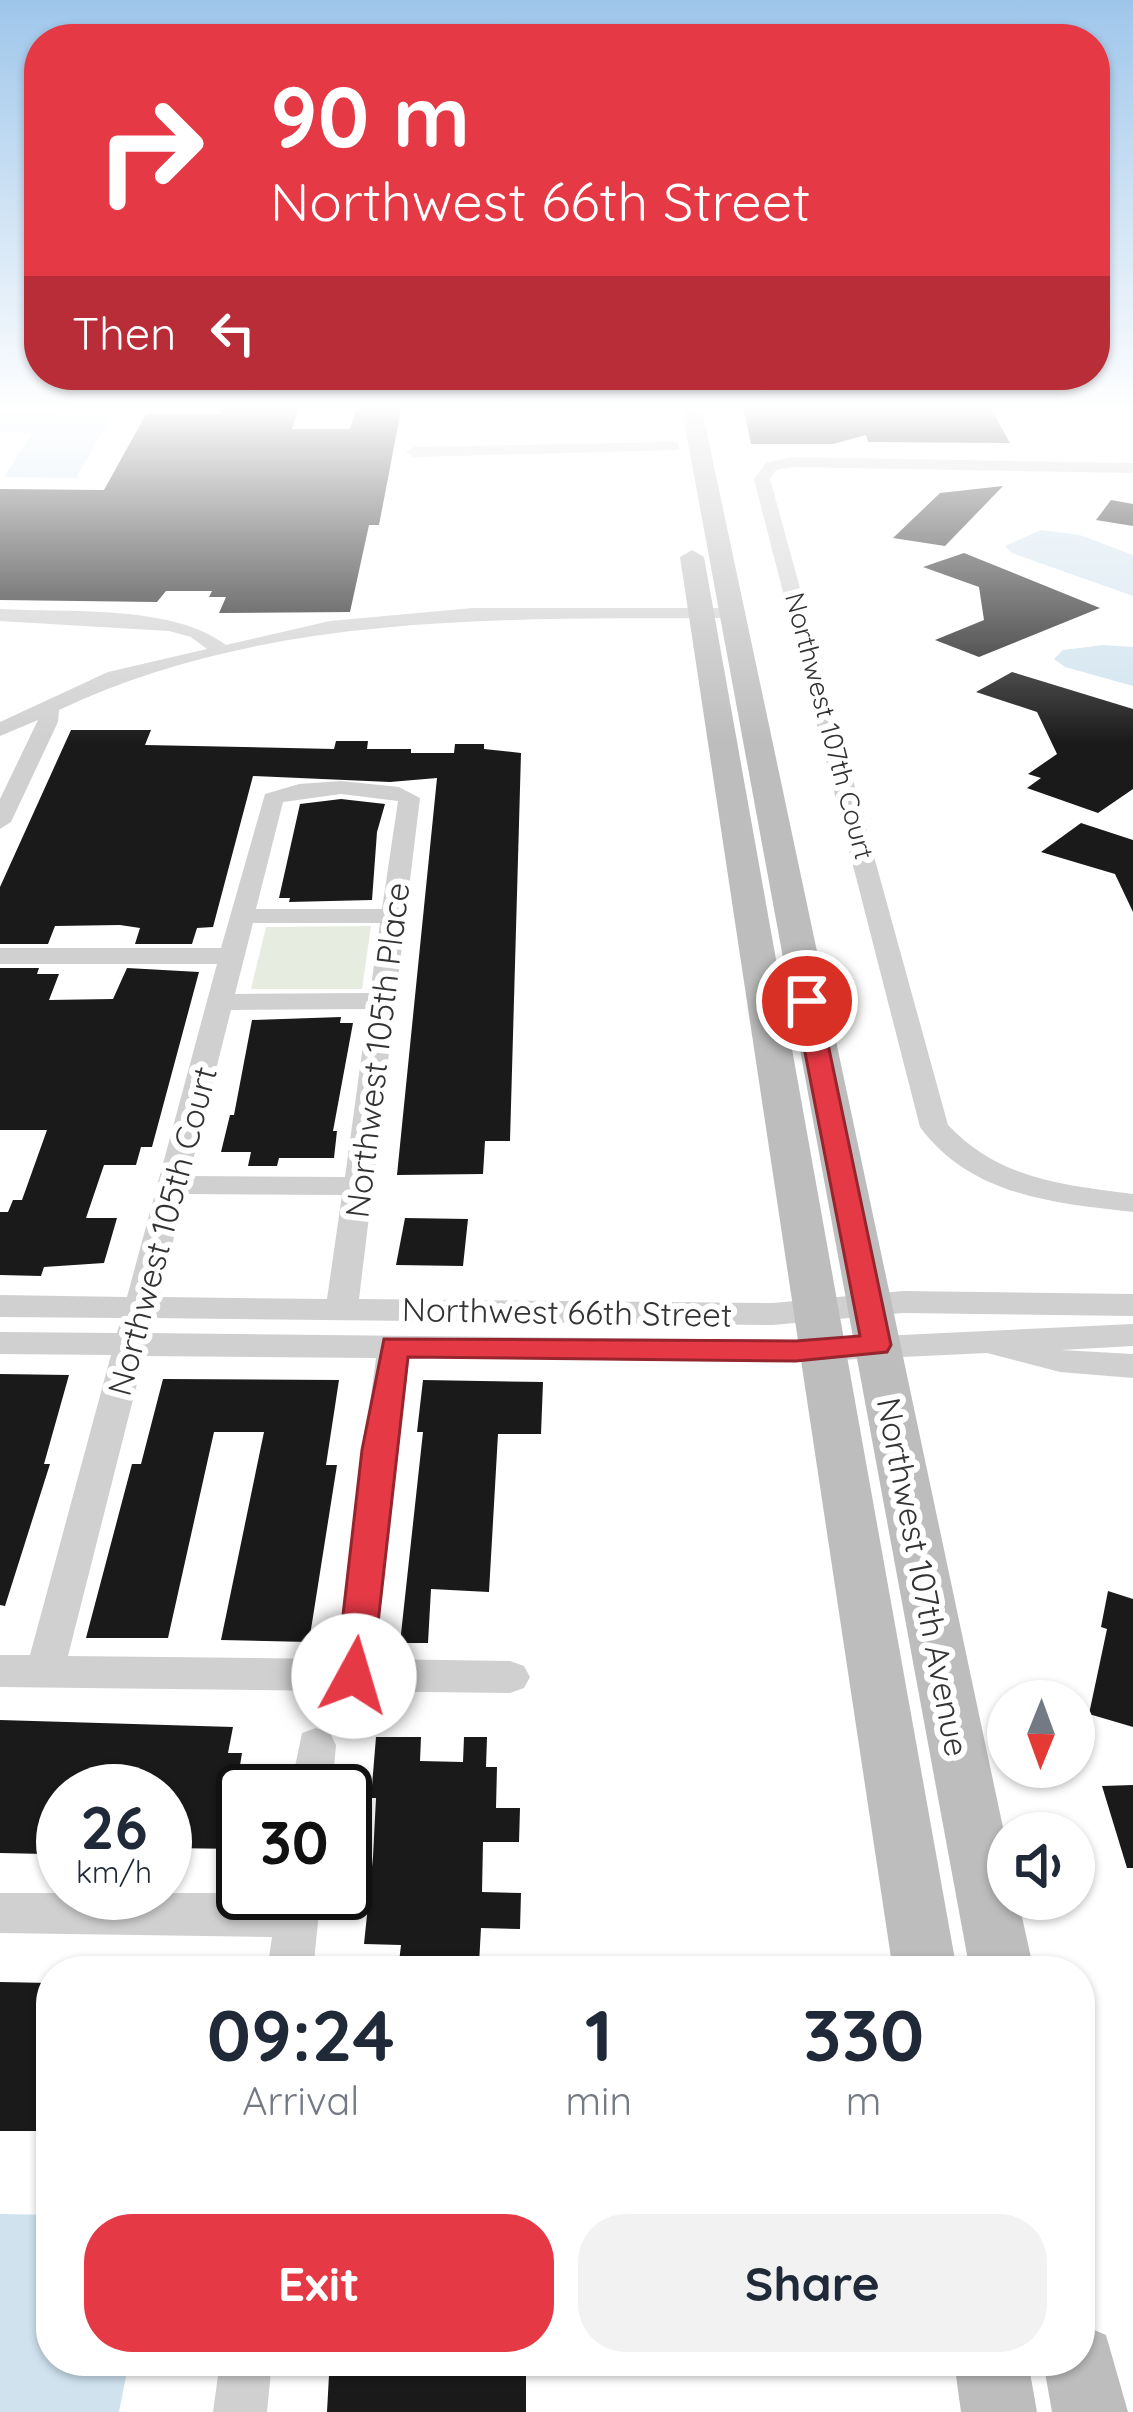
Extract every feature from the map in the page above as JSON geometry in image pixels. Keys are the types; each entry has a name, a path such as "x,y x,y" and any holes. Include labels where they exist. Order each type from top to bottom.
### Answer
{"main road":[{"name":"Northwest 107th Avenue","path":"692,518 717,613 847,1328 998,1956"},
{"name":"Northwest 107th Avenue","path":"705,518 717,613 847,1328 923,1956"},
{"path":"993,2376 999,2412"},
{"path":"1083,2376 1090,2412"}],"street":[{"name":"Northwest 107th Court","path":"773,518 934,1126 974,1167 1013,1184 1133,1203"},
{"path":"0,730 49,711 75,691 115,676 219,649 384,620 473,614 717,613"},
{"path":"0,615 170,625 198,633 219,649"},
{"path":"0,822 49,711"},
{"path":"0,740 28,743 35,749"},
{"name":"Northwest 105th Court","path":"45,1671 273,799 279,792 404,792"},
{"name":"Northwest 105th Place","path":"342,1310 409,798 404,792"},
{"path":"244,916 394,916"},
{"path":"0,956 233,956"},
{"path":"223,1002 383,1000"},
{"path":"174,1185 360,1186"},
{"name":"Northwest 66th Street","path":"0,1342 394,1346 847,1328 942,1301 1133,1305"},
{"name":"Northwest 66th Street","path":"0,1306 342,1310 847,1328 965,1342 1060,1361 1133,1366"},
{"name":"Northwest 66th Street","path":"965,1342 1133,1335"},
{"path":"354,1676 394,1346"},
{"path":"0,1671 510,1677"},
{"path":"314,1764 316,1744"},
{"path":"0,1913 216,1907"},
{"path":"292,1956 296,1920"},
{"path":"240,2412 244,2376"}],"shaded area":[{"path":"371,926 362,989 251,989 266,927"}],"water":[{"path":"1041,530 1080,535 1133,555 1133,596 1012,553 1005,546"},
{"path":"1133,647 1133,686 1065,667 1054,659 1063,650"},
{"path":"0,2214 36,2215 36,2376 126,2376 119,2412 0,2412"}],"building":[{"path":"0,518 380,518 379,525 369,525 350,612 219,613 226,597 209,597 212,591 166,591 157,602 0,600"},
{"path":"914,518 972,518 945,546 893,538"},
{"path":"1133,518 1133,526 1096,520"},
{"path":"964,553 1100,608 979,657 935,640 984,620 979,587 923,567"},
{"path":"1012,672 1133,709 1133,789 1098,813 1027,788 1041,778 1028,774 1057,754 1037,712 976,692"},
{"path":"71,730 151,730 145,745 334,749 336,741 368,741 367,749 411,749 411,753 454,753 455,744 484,744 484,749 521,753 510,1141 485,1141 483,1174 397,1175 437,778 390,782 253,776 213,927 197,928 192,944 135,944 140,928 120,925 55,926 48,944 0,944 0,887"},
{"path":"341,799 385,804 377,832 372,900 289,902 290,898 279,898 300,804"},
{"path":"1081,823 1133,840 1133,912 1115,874 1041,852"},
{"path":"0,968 39,968 37,974 59,974 49,1000 113,999 127,968 199,972 152,1147 141,1147 136,1165 104,1165 86,1218 117,1218 104,1263 44,1267 41,1276 0,1275 0,1212 8,1212 13,1200 22,1200 47,1130 0,1130"},
{"path":"341,1017 340,1023 353,1023 333,1131 337,1131 334,1158 279,1158 277,1166 248,1166 251,1152 221,1152 230,1115 234,1115 252,1020"},
{"path":"405,1218 468,1219 463,1266 396,1265"},
{"path":"0,1374 69,1375 44,1464 50,1464 5,1606 0,1605"},
{"path":"163,1379 339,1380 326,1465 337,1465 309,1642 221,1640 264,1432 214,1432 168,1638 86,1638 132,1464 141,1464"},
{"path":"423,1380 543,1382 541,1434 498,1434 489,1592 431,1589 428,1643 400,1643 423,1432 417,1432"},
{"path":"1108,1591 1133,1599 1133,1727 1095,1716 1095,1686 1107,1629 1101,1627"},
{"path":"0,1720 233,1727 228,1753 242,1753 240,1764 216,1764 216,1849 192,1848 192,1764 36,1764 36,1854 0,1853"},
{"path":"376,1737 421,1737 420,1761 463,1762 464,1737 487,1737 486,1767 497,1767 496,1808 520,1808 519,1842 483,1842 482,1892 521,1893 520,1929 481,1928 479,1956 400,1956 401,1945 364,1944 366,1920 372,1920 376,1798 372,1798 372,1786"},
{"path":"1133,1785 1133,1868 1127,1868 1102,1786"},
{"path":"0,1982 36,1983 36,2131 0,2131"},
{"path":"329,2376 526,2376 526,2412 327,2412"}],"route":[{"path":"354,1676 394,1346 796,1351 877,1345 807,1001"}]}
